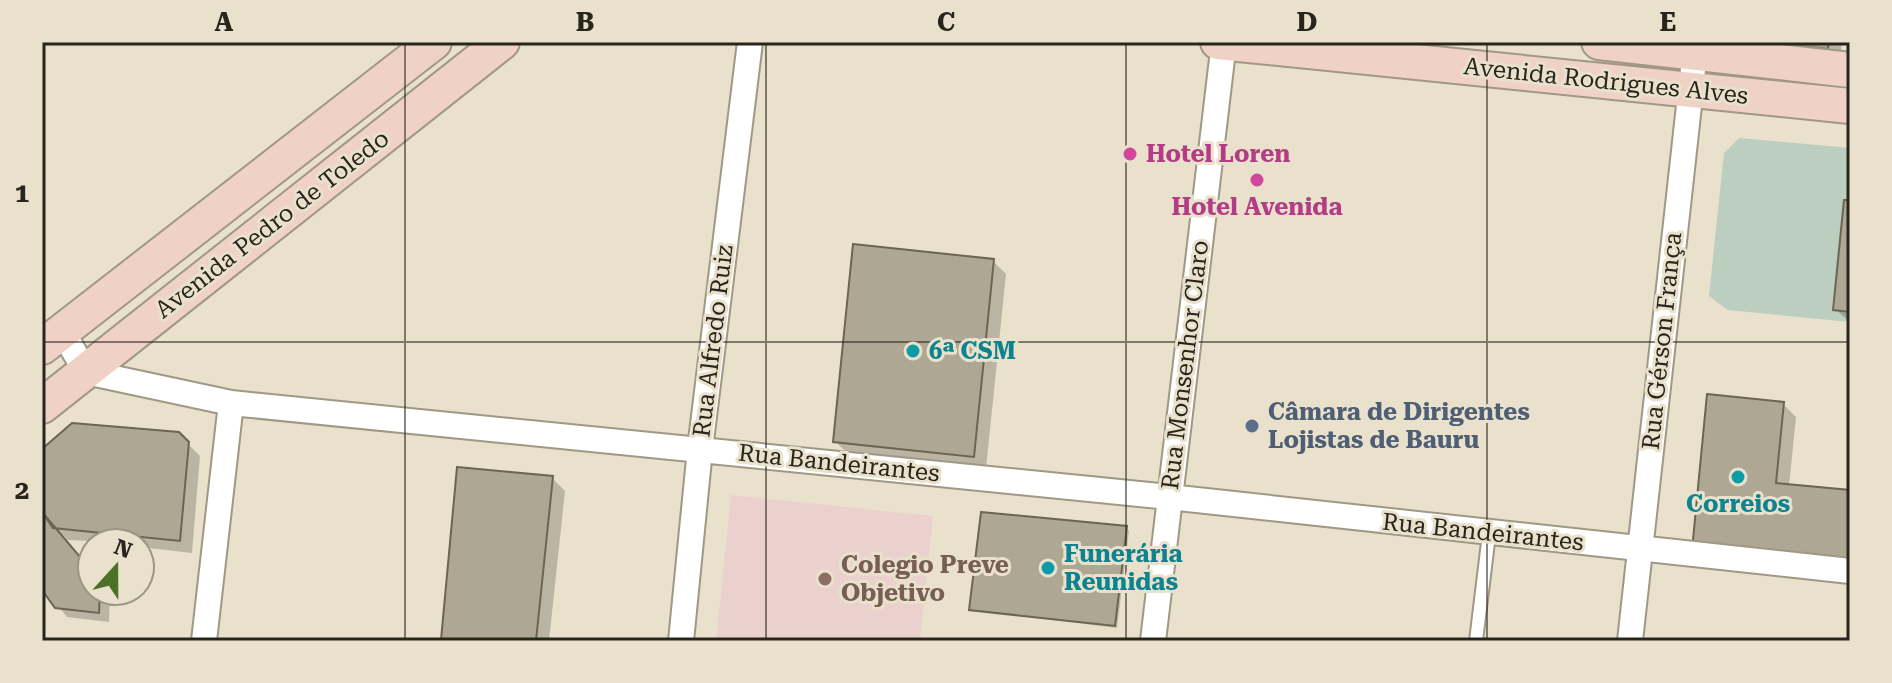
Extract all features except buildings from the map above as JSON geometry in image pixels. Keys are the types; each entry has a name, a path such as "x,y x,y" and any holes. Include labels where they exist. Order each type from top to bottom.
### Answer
{"main road":[{"name":"Avenida Pedro de Toledo","path":"52,339 434,42"},
{"name":"Avenida Pedro de Toledo","path":"42,406 502,42"},
{"name":"Avenida Rodrigues Alves","path":"1222,42 1850,106"},
{"name":"Avenida Rodrigues Alves","path":"1599,42 1696,47 1850,70"}],"street":[{"name":"Rua Alfredo Ruiz","path":"681,641 700,449 750,42"},
{"name":"Rua Monsenhor Claro","path":"1153,641 1222,42"},
{"name":"Rua Gérson França","path":"1630,641 1696,47"},
{"path":"52,339 86,372"},
{"name":"Rua Bandeirantes","path":"86,372 231,403 1169,497 1850,571"},
{"path":"204,641 231,403"}],"lane":[{"path":"1476,641 1489,534"}],"shaded area":[{"name":"Colegio Preve Objetivo","path":"731,495 933,516 920,641 716,641"}],"green space":[{"path":"1739,138 1850,148 1850,322 1728,310 1709,296 1724,153"}],"place":[{"name":"Hotel Loren","path":"1130,154"},
{"name":"Hotel Avenida","path":"1257,180"},
{"name":"6ª CSM","path":"913,351"},
{"name":"Câmara de Dirigentes Lojistas de Bauru","path":"1252,426"},
{"name":"Correios","path":"1738,477"},
{"name":"Funerária Reunidas","path":"1048,568"},
{"name":"Colegio Preve Objetivo","path":"825,579"}]}
